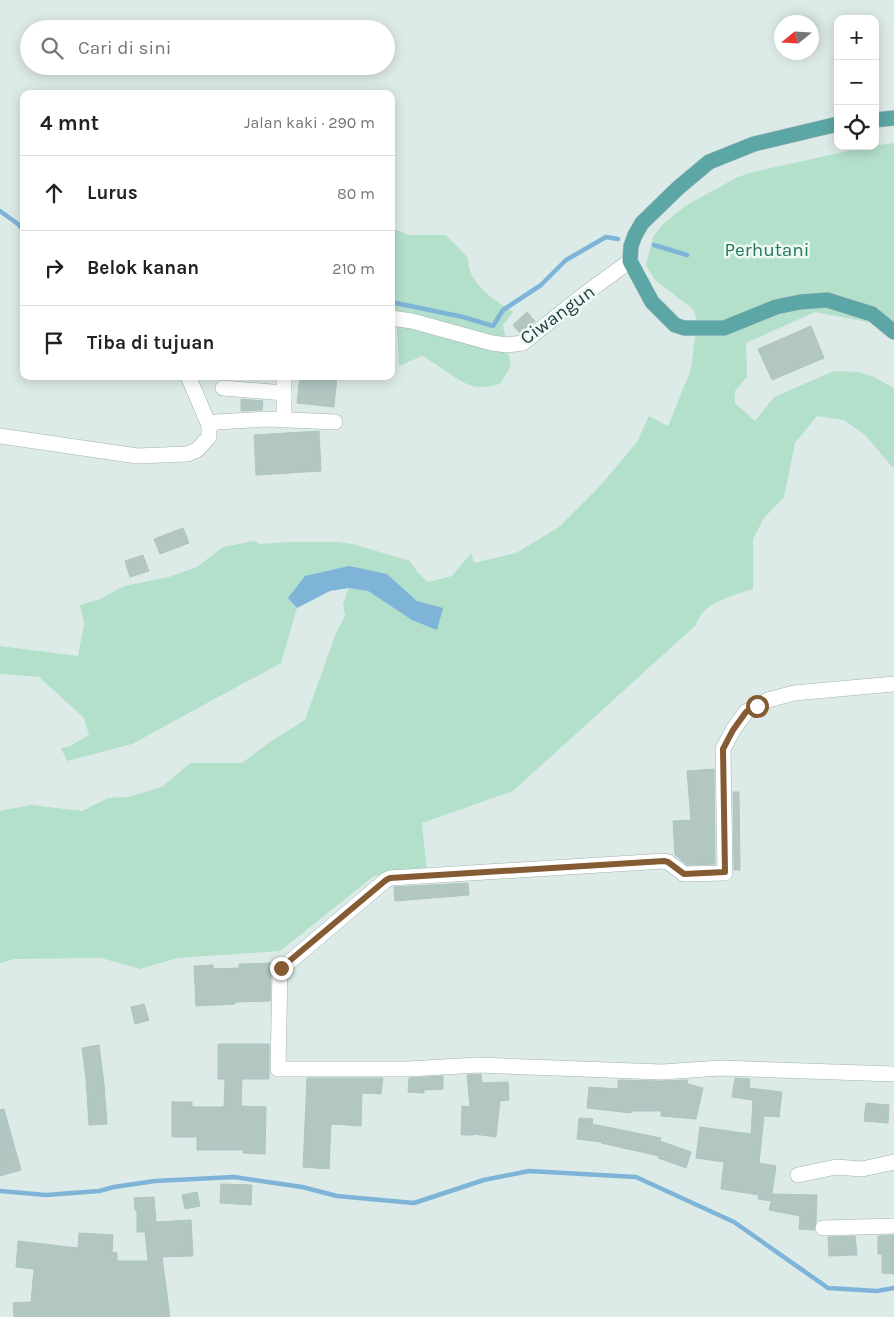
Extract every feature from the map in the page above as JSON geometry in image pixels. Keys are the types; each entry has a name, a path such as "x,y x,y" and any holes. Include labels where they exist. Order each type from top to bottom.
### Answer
{"main road":[{"path":"879,120 894,118"},
{"path":"834,125 754,144 709,162 678,188 642,223 631,246 630,262 652,302 675,325 697,329 724,328 776,307 800,302 827,300 872,314 894,332"}],"street":[{"name":"Ciwangun","path":"395,319 412,321 492,343 507,345 523,343 582,296 630,262"},
{"path":"0,436 137,456 187,454 197,450 209,437 209,426 190,380"},
{"path":"284,380 284,420"},
{"path":"224,388 284,393"},
{"path":"209,426 216,422 284,420 335,422"},
{"path":"894,684 794,693 768,700 746,712 733,730 723,749 725,872 684,874 664,861 390,878 386,880 280,970 278,1069 408,1069 478,1065 662,1072 721,1068 894,1074"},
{"path":"798,1176 836,1167 862,1169 894,1162"},
{"path":"822,1228 894,1226"}],"green space":[{"name":"Perhutani","path":"894,143 894,327 815,312 746,343 747,377 735,391 735,403 755,421 774,397 834,371 859,372 874,377 894,388 894,469 865,435 844,420 817,416 795,443 784,497 764,518 753,539 753,589 719,601 704,611 696,625 513,791 422,823 427,872 374,876 280,951 177,958 140,969 101,958 15,959 0,963 0,811 31,805 82,811 108,798 128,797 162,787 190,763 242,763 270,742 305,720 336,633 345,616 343,603 349,588 368,591 412,620 417,601 387,574 289,598 297,608 281,663 132,744 67,761 61,748 68,747 89,735 84,718 39,677 0,674 0,646 78,656 84,624 80,605 100,599 124,586 169,577 197,567 223,547 254,541 259,544 338,542 353,544 410,561 418,573 428,582 452,576 471,553 474,563 516,553 559,527 600,486 637,442 649,416 668,426 691,369 697,320 693,309 655,280 646,265 653,237 662,225 685,206 736,178 749,173 852,150 879,150 879,145"},
{"path":"395,230 409,235 446,235 468,258 472,275 483,290 513,312 503,325 511,366 500,384 480,387 467,384 422,356 399,366"}],"water":[{"path":"349,566 387,574 417,601 443,608 437,630 412,620 368,591 349,588 330,591 297,608 288,598 305,576"}],"building":[{"path":"527,312 535,321 520,333 513,325"},
{"path":"811,326 824,358 772,380 758,349"},
{"path":"300,380 337,380 334,407 297,403"},
{"path":"241,399 263,401 262,410 241,411"},
{"path":"319,431 321,471 256,475 254,435"},
{"path":"183,528 189,543 160,554 154,539"},
{"path":"143,555 149,571 130,577 125,561"},
{"path":"714,769 715,864 687,865 675,855 673,821 691,820 687,771"},
{"path":"733,792 739,792 740,870 734,870"},
{"path":"468,883 469,895 395,901 394,887"},
{"path":"272,963 270,1001 196,1006 194,966 213,965 213,969 239,968 239,964"},
{"path":"144,1004 149,1020 135,1024 131,1007"},
{"path":"218,1044 269,1044 269,1079 242,1079 241,1106 266,1107 265,1154 243,1153 244,1150 197,1150 197,1137 172,1137 172,1102 192,1102 192,1107 224,1107 225,1079 218,1079"},
{"path":"99,1045 107,1124 89,1125 82,1048"},
{"path":"481,1074 482,1083 508,1082 509,1100 500,1101 496,1137 474,1134 461,1135 462,1106 470,1107 467,1075"},
{"path":"443,1076 443,1089 424,1090 424,1093 408,1092 409,1078"},
{"path":"307,1078 383,1078 381,1094 362,1093 361,1126 331,1124 329,1169 303,1167"},
{"path":"735,1078 750,1079 749,1088 782,1092 779,1117 764,1116 759,1163 776,1166 771,1201 758,1199 759,1195 721,1189 724,1162 696,1158 700,1127 751,1134 753,1100 732,1097"},
{"path":"618,1080 687,1080 688,1084 703,1088 696,1119 661,1116 661,1111 631,1111 631,1113 587,1108 589,1087 618,1089"},
{"path":"866,1103 889,1105 888,1123 864,1121"},
{"path":"4,1109 21,1170 0,1176 0,1110"},
{"path":"579,1118 593,1119 592,1124 661,1138 660,1141 691,1152 686,1168 658,1158 659,1156 602,1142 577,1139"},
{"path":"221,1184 252,1185 251,1205 220,1203"},
{"path":"197,1192 200,1206 185,1209 182,1195"},
{"path":"773,1194 817,1195 814,1230 799,1229 800,1216 769,1210"},
{"path":"154,1197 156,1222 191,1220 193,1256 162,1257 170,1317 14,1317 13,1303 31,1302 34,1269 16,1267 18,1241 78,1248 79,1233 113,1235 112,1252 117,1253 117,1261 148,1261 145,1232 137,1232 137,1210 135,1210 134,1198"},
{"path":"894,1235 894,1274 882,1273 882,1254 878,1254 878,1236"},
{"path":"855,1236 857,1255 829,1256 828,1237"}],"waterway":[{"path":"0,211 20,226"},
{"path":"395,303 463,317 493,326 503,310 541,285 566,260 606,237 618,239"},
{"path":"654,245 687,255"},
{"path":"0,1191 46,1195 99,1191 155,1181 234,1177 302,1187 337,1196 414,1203 484,1180 529,1171 636,1177 734,1222 828,1288 877,1291 894,1288"}],"route":[{"path":"281,968 390,878 664,861 684,874 725,872 723,749 733,730 746,712 757,706"}]}
